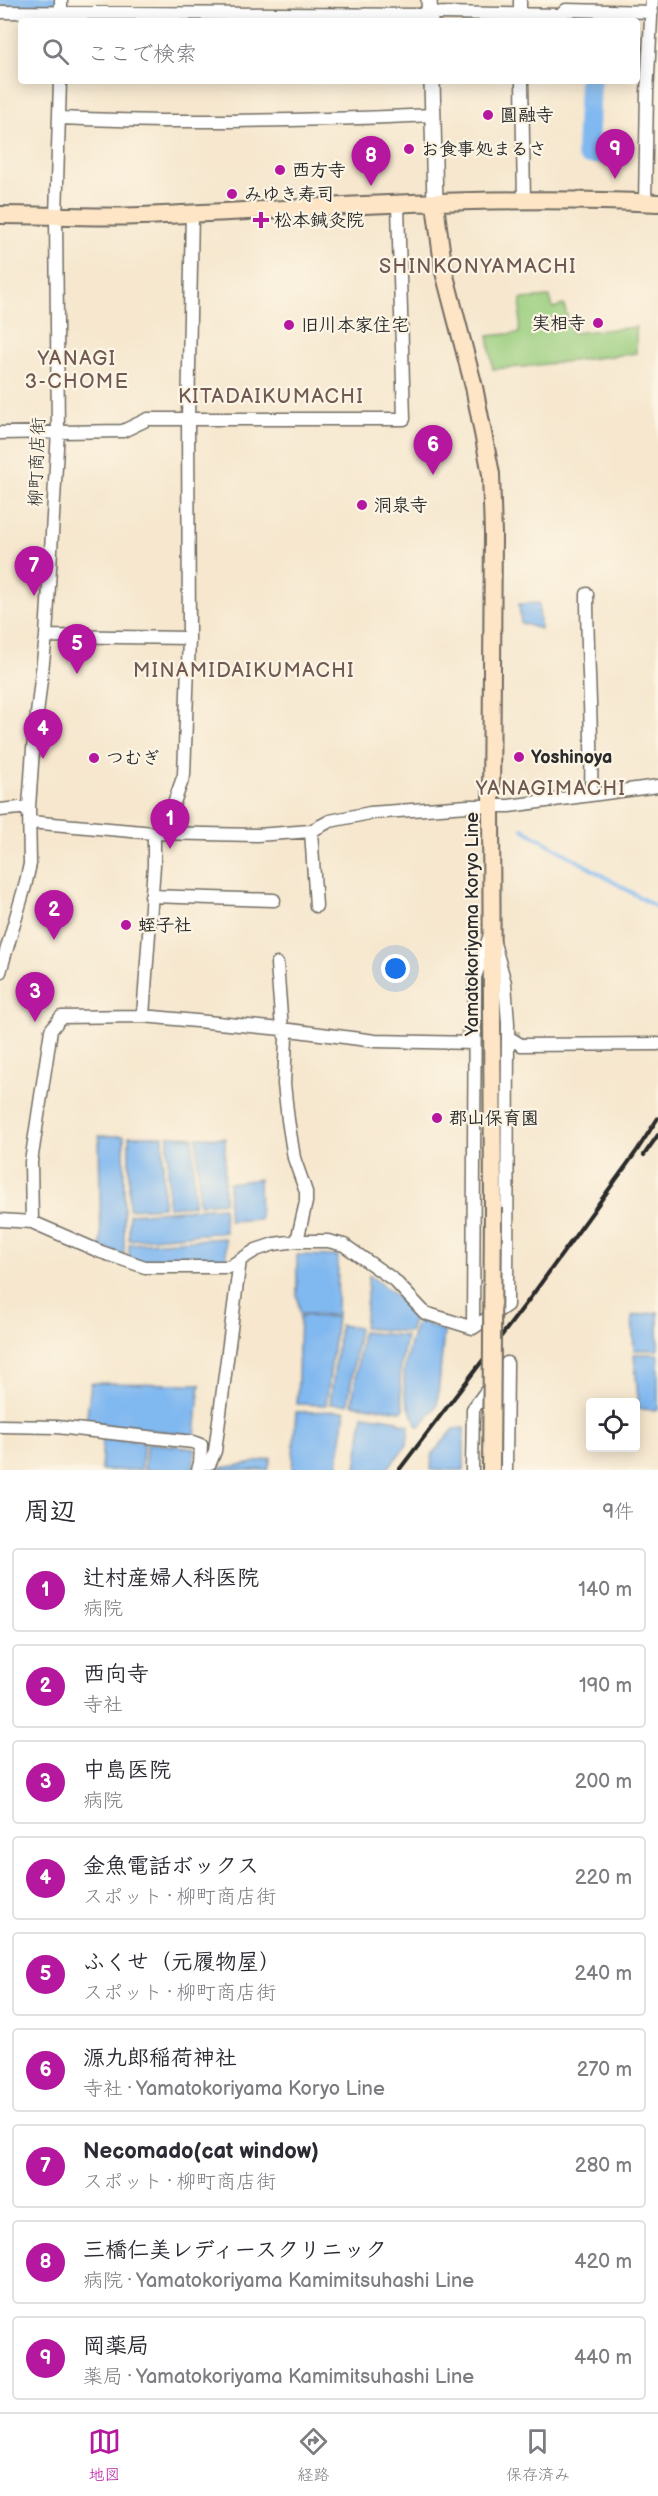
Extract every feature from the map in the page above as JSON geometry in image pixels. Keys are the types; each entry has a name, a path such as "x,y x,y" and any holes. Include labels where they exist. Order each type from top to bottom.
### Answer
{"main road":[{"path":"0,215 132,217 524,201 599,200 652,203"},
{"name":"Yamatokoriyama Koryo Line","path":"435,204 444,272 474,387 491,474 494,534 491,806 493,1208 491,1470"}],"street":[{"path":"0,12 420,15 430,10 438,13 520,11 561,15 566,10 652,6 647,93 652,203"},
{"name":"柳町商店街","path":"0,972 30,864 29,807 46,636 58,431 56,217 60,84"},
{"path":"432,84 435,204"},
{"path":"522,84 524,201"},
{"path":"59,118 126,121 316,121 433,115"},
{"path":"0,433 123,431 148,419 404,419 398,205"},
{"path":"143,1016 151,896 158,833 184,775 189,638 188,419 192,213"},
{"path":"587,594 591,795"},
{"path":"46,636 189,638"},
{"path":"30,822 158,833 257,835 311,831 330,821 370,813 509,806 658,786"},
{"path":"0,810 29,807"},
{"path":"311,831 316,906"},
{"path":"151,896 274,900"},
{"path":"473,1329 507,1305 514,1037 505,984 491,932"},
{"path":"473,1329 475,977 491,932"},
{"path":"277,964 282,1029 286,1038 284,1084 288,1120 294,1158 306,1192 306,1202 297,1241"},
{"path":"32,1222 31,1162 51,1030 61,1017 69,1015 143,1016 282,1029 366,1040 474,1043"},
{"path":"403,1042 410,1035 460,1036"},
{"path":"514,1037 521,1045 571,1045 603,1042 658,1044"},
{"path":"0,1220 14,1219 32,1222 101,1252 146,1267 229,1267 256,1250 274,1244 328,1241 344,1245 394,1280 425,1313 473,1329"},
{"path":"0,1426 57,1427 193,1442 201,1445 199,1466 210,1463 215,1451 240,1260"},
{"path":"472,1470 472,1409 507,1363 506,1470"}],"green space":[{"path":"550,297 553,308 564,305 572,333 636,327 636,353 493,369 488,336 519,333 521,299"}],"water":[{"path":"539,603 540,629 521,623 519,604"},
{"path":"99,1136 124,1136 124,1255 101,1248"},
{"path":"129,1136 163,1136 163,1207 129,1209"},
{"path":"168,1136 193,1137 194,1205 168,1207"},
{"path":"197,1137 225,1138 224,1202 199,1204"},
{"path":"259,1179 260,1219 229,1221 229,1183"},
{"path":"223,1207 225,1232 129,1240 129,1214"},
{"path":"225,1238 227,1262 139,1261 129,1258 129,1244"},
{"path":"297,1255 338,1256 337,1315 300,1314 297,1295"},
{"path":"369,1275 396,1296 414,1318 409,1332 364,1328"},
{"path":"658,1312 658,1350 634,1350 632,1316"},
{"path":"300,1316 337,1317 326,1405 297,1404"},
{"path":"418,1320 444,1332 437,1405 420,1427 416,1425 404,1389 409,1349"},
{"path":"340,1325 359,1328 348,1404 330,1404"},
{"path":"362,1332 406,1336 400,1372 404,1409 401,1411 352,1404"},
{"path":"634,1354 658,1354 658,1410 640,1409 640,1398 638,1398"},
{"path":"91,1383 200,1384 195,1435 86,1423"},
{"path":"345,1411 337,1470 292,1470 296,1412"},
{"path":"363,1415 398,1420 399,1423 409,1425 407,1445 386,1470 356,1470"},
{"path":"464,1428 464,1470 431,1470 432,1454 454,1429"},
{"path":"103,1438 144,1442 141,1470 101,1470"},
{"path":"147,1443 195,1448 193,1470 144,1470"},
{"path":"271,1458 268,1470 204,1470 249,1464"}],"waterway":[{"path":"3,6 49,6"},
{"path":"590,84 587,153 610,153"},
{"path":"523,829 658,908"}],"tunnel":[{"path":"460,1036 520,1037"}],"railway":[{"path":"399,1470 528,1301 658,1118"},
{"path":"644,1155 658,1135"}],"place":[{"name":"圓融寺","path":"488,115"},
{"name":"お食事処まるさ","path":"409,149"},
{"name":"西方寺","path":"280,170"},
{"name":"岡薬局","path":"615,179"},
{"name":"三橋仁美レディースクリニック","path":"371,186"},
{"name":"みゆき寿司","path":"232,194"},
{"name":"松本鍼灸院","path":"261,220"},
{"name":"実相寺","path":"598,323"},
{"name":"旧川本家住宅","path":"289,325"},
{"name":"源九郎稲荷神社","path":"433,475"},
{"name":"洞泉寺","path":"362,505"},
{"name":"Necomado(cat window)","path":"34,596"},
{"name":"ふくせ（元履物屋）","path":"77,674"},
{"name":"Yoshinoya","path":"519,757"},
{"name":"つむぎ","path":"94,758"},
{"name":"金魚電話ボックス","path":"43,759"},
{"name":"辻村産婦人科医院","path":"170,849"},
{"name":"蛭子社","path":"126,925"},
{"name":"西向寺","path":"54,940"},
{"name":"中島医院","path":"35,1022"},
{"name":"郡山保育園","path":"437,1118"}],"district":[{"name":"SHINKONYAMACHI","path":"478,267"},
{"name":"YANAGI 3-CHOME","path":"77,370"},
{"name":"KITADAIKUMACHI","path":"271,397"},
{"name":"MINAMIDAIKUMACHI","path":"244,671"},
{"name":"YANAGIMACHI","path":"551,789"}]}
